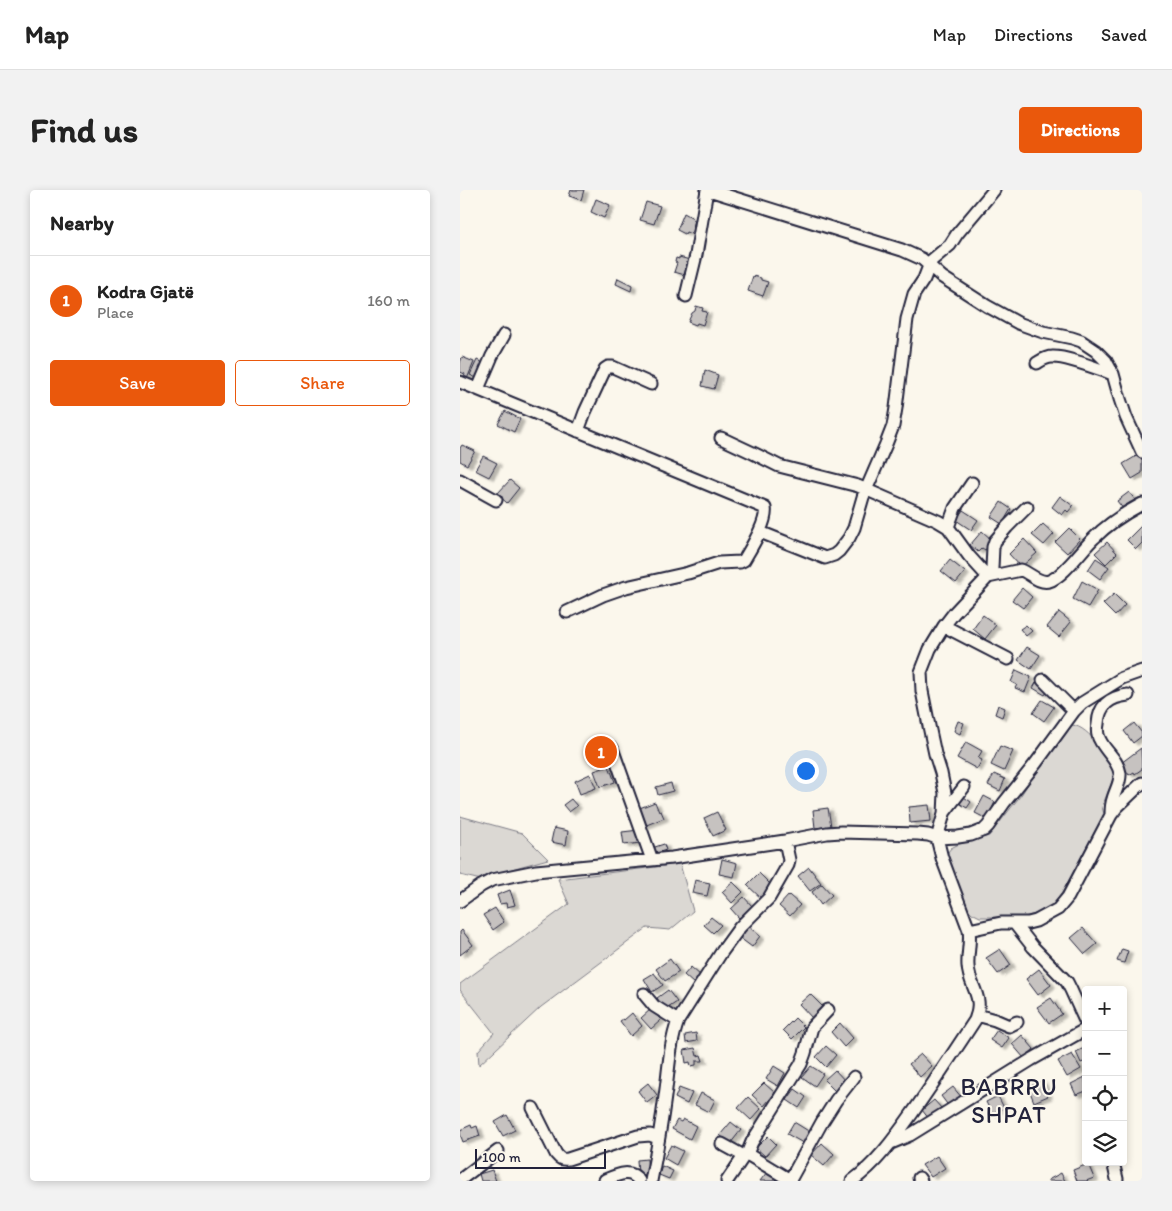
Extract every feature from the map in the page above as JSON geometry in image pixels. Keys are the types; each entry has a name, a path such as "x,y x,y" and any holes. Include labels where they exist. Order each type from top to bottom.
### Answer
{"street":[{"path":"686,296 696,256 708,190 902,250 922,259 942,277 987,306 1018,323 1043,332 1072,338 1090,346 1106,361 1113,374 1126,417 1142,452"},
{"path":"760,532 820,556 829,557 834,556 849,538 854,528 863,497 893,426 909,311 914,294 924,279 932,260 950,245 994,190"},
{"path":"478,389 492,356 504,335"},
{"path":"1037,363 1051,357 1061,358 1113,374"},
{"path":"578,431 593,394 605,369 608,367 613,367 652,384"},
{"path":"460,382 764,507 766,510 760,532 744,560 740,562 719,563 688,573 626,587 603,595 567,612"},
{"path":"721,438 778,466 867,489 934,519 948,527 969,556 988,577"},
{"path":"460,480 496,500"},
{"path":"948,527 955,508 972,484"},
{"path":"988,577 1021,570 1037,579 1048,582 1064,570 1087,544 1102,531 1142,504"},
{"path":"852,1181 865,1172 890,1144 931,1086 979,1010 979,1002 968,966 969,930 942,858 937,838 944,814 944,784 934,754 921,682 921,672 930,649 944,626 988,577 992,568 995,541 1027,507"},
{"path":"944,626 1008,659"},
{"path":"460,901 492,880 536,871 711,853 827,833 918,834 937,838 958,837 978,833 988,826 1082,703 1122,678 1142,671"},
{"path":"1043,680 1074,711"},
{"path":"1111,815 1113,798 1120,780 1120,774 1119,768 1100,740 1098,723 1100,712 1110,700 1117,696 1128,695"},
{"path":"612,748 652,860"},
{"path":"969,930 1001,923 1028,923 1051,914 1058,909 1063,904 1111,815 1142,783"},
{"path":"944,814 964,787"},
{"path":"651,1181 671,1049 678,1021 740,927 769,898 788,865 789,860 785,841"},
{"path":"1015,924 1033,947 1066,982 1082,1014"},
{"path":"644,994 654,1006 678,1021"},
{"path":"727,1181 801,1064 812,1027 828,1010"},
{"path":"977,1015 1009,1026 1017,1022"},
{"path":"890,1144 910,1135 1023,1065 1084,1031"},
{"path":"722,1144 790,1180 822,1122 854,1077"},
{"path":"533,1108 556,1154 559,1159 563,1160 638,1136 658,1138"},
{"path":"460,1180 498,1152"},
{"path":"1114,1166 1116,1179"},
{"path":"605,1180 626,1173 637,1177 639,1181"}],"shaded area":[{"path":"1072,725 1079,727 1091,737 1116,771 1102,807 1104,814 1063,891 1049,908 1024,917 980,917 972,913 967,908 947,857 948,852 959,844 989,836"},
{"path":"460,816 522,833 548,859 481,880 460,875"},
{"path":"680,864 693,911 670,930 647,928 541,1007 479,1065 478,1051 494,1033 460,990 460,984 569,904 558,879"}],"building":[{"path":"571,190 584,190 581,200 569,196"},
{"path":"596,199 610,205 604,218 591,212"},
{"path":"646,202 660,206 654,224 640,220"},
{"path":"684,213 695,220 691,234 686,232 685,234 677,230"},
{"path":"679,257 690,260 685,275 674,272 677,263 675,262 676,258 679,259"},
{"path":"753,276 768,282 763,296 748,291"},
{"path":"618,278 632,285 631,291 616,284"},
{"path":"696,306 703,308 702,311 707,312 703,325 688,322"},
{"path":"462,357 474,362 467,379 463,378 465,374 460,372"},
{"path":"477,360 488,365 481,380 470,375"},
{"path":"705,370 718,375 714,389 702,386"},
{"path":"505,411 520,419 514,432 498,424"},
{"path":"462,445 475,451 467,465 460,461 460,448"},
{"path":"1138,455 1142,461 1142,473 1132,479 1123,464"},
{"path":"483,456 497,463 489,477 475,470"},
{"path":"510,480 519,488 507,503 497,494"},
{"path":"1129,492 1136,501 1124,510 1117,501"},
{"path":"1060,496 1073,506 1062,515 1052,507"},
{"path":"1001,502 1011,509 1002,524 991,517"},
{"path":"963,510 978,520 971,530 956,520"},
{"path":"1043,524 1054,534 1044,545 1032,535"},
{"path":"1142,525 1142,543 1136,549 1127,540"},
{"path":"1069,528 1080,539 1067,553 1055,542"},
{"path":"982,531 993,541 985,550 982,548 978,552 970,545"},
{"path":"1024,539 1037,553 1021,567 1009,554"},
{"path":"1107,542 1117,553 1106,564 1095,553"},
{"path":"1096,558 1109,567 1100,579 1088,570"},
{"path":"950,560 965,572 956,583 941,571"},
{"path":"1082,581 1098,590 1088,607 1073,599"},
{"path":"1022,588 1032,597 1023,608 1012,600"},
{"path":"1114,594 1125,605 1115,616 1103,604"},
{"path":"1059,612 1071,622 1059,637 1047,627"},
{"path":"983,615 996,625 985,639 973,629"},
{"path":"1026,625 1032,631 1026,636 1020,629"},
{"path":"1027,647 1040,655 1031,669 1018,660"},
{"path":"1016,670 1031,677 1025,692 1015,688 1017,685 1011,682"},
{"path":"1037,681 1049,689 1045,695 1033,688"},
{"path":"1042,700 1054,707 1044,721 1033,713"},
{"path":"998,705 1005,708 1002,717 995,714"},
{"path":"958,721 964,723 960,734 954,731"},
{"path":"1134,723 1142,733 1142,736 1133,743 1124,731"},
{"path":"966,742 982,751 978,758 982,760 977,769 957,758"},
{"path":"1000,746 1013,751 1004,771 991,765"},
{"path":"1141,748 1142,769 1135,774 1134,772 1129,775 1121,763"},
{"path":"609,766 615,782 600,787 594,771"},
{"path":"590,774 596,788 580,794 575,781"},
{"path":"994,774 1005,779 1000,791 988,785"},
{"path":"671,783 673,791 658,795 656,787"},
{"path":"984,796 995,802 987,819 975,813"},
{"path":"964,797 971,802 967,808 959,803"},
{"path":"571,799 577,806 569,812 563,805"},
{"path":"655,802 664,818 644,826 637,809"},
{"path":"929,805 931,821 910,823 909,807"},
{"path":"828,808 831,826 815,828 813,810"},
{"path":"717,812 726,830 713,836 704,818"},
{"path":"554,828 568,831 566,845 551,842"},
{"path":"639,830 640,843 624,845 622,832"},
{"path":"664,844 666,850 654,854 652,848"},
{"path":"722,859 737,863 734,877 719,874"},
{"path":"809,867 821,883 810,891 798,876"},
{"path":"759,873 773,887 762,899 747,885"},
{"path":"695,880 710,883 707,896 692,893"},
{"path":"733,882 743,892 732,903 722,892"},
{"path":"822,884 832,895 821,905 812,892"},
{"path":"510,890 515,905 507,907 506,903 500,904 497,895"},
{"path":"789,895 800,905 790,916 779,906"},
{"path":"744,897 752,906 739,918 731,909"},
{"path":"495,908 504,922 493,930 483,915"},
{"path":"711,917 721,925 713,933 704,925"},
{"path":"749,927 760,936 752,947 740,938"},
{"path":"1083,928 1097,944 1085,954 1071,938"},
{"path":"462,930 473,945 460,955 460,932"},
{"path":"1000,949 1011,965 998,974 986,958"},
{"path":"1122,949 1128,951 1124,963 1117,961"},
{"path":"670,959 679,972 665,981 656,969"},
{"path":"691,967 701,976 694,984 684,975"},
{"path":"1039,969 1051,985 1038,995 1026,979"},
{"path":"654,973 663,985 652,992 644,979"},
{"path":"668,990 677,1002 665,1010 657,998"},
{"path":"810,994 824,1008 813,1019 799,1004"},
{"path":"1051,998 1062,1014 1049,1023 1037,1007"},
{"path":"651,1009 661,1020 651,1029 641,1018"},
{"path":"632,1013 642,1026 631,1036 620,1021"},
{"path":"795,1018 804,1027 792,1039 783,1030"},
{"path":"840,1023 853,1038 844,1047 831,1032"},
{"path":"997,1030 1009,1038 1002,1048 990,1040"},
{"path":"696,1033 697,1041 686,1043 685,1035"},
{"path":"1022,1035 1034,1049 1024,1058 1012,1044"},
{"path":"826,1046 836,1055 826,1067 816,1057"},
{"path":"695,1048 697,1056 701,1055 703,1061 696,1061 696,1065 691,1066 690,1062 686,1063 684,1050"},
{"path":"1082,1049 1082,1063 1081,1063 1076,1052"},
{"path":"921,1054 932,1066 920,1077 909,1064"},
{"path":"1072,1054 1081,1069 1067,1077 1058,1061"},
{"path":"774,1066 785,1073 778,1086 766,1079"},
{"path":"811,1066 823,1074 815,1086 802,1077"},
{"path":"835,1070 846,1082 836,1092 824,1080"},
{"path":"1082,1078 1082,1093 1076,1095 1071,1084"},
{"path":"1042,1081 1048,1096 1034,1102 1028,1087"},
{"path":"648,1083 657,1095 647,1103 638,1091"},
{"path":"764,1083 775,1093 764,1106 752,1095"},
{"path":"953,1087 962,1098 950,1108 941,1096"},
{"path":"679,1088 692,1093 687,1104 675,1098"},
{"path":"795,1089 806,1097 799,1108 787,1100"},
{"path":"701,1093 715,1100 709,1112 695,1105"},
{"path":"998,1096 1004,1108 992,1114 986,1102"},
{"path":"748,1097 761,1109 751,1120 738,1108"},
{"path":"934,1100 942,1109 929,1119 922,1110"},
{"path":"507,1115 515,1130 503,1136 495,1122"},
{"path":"683,1119 696,1126 690,1139 672,1129 677,1120 681,1122"},
{"path":"731,1122 741,1130 730,1144 720,1135"},
{"path":"794,1122 810,1132 803,1143 787,1134"},
{"path":"471,1125 472,1128 477,1126 480,1136 463,1142 460,1130"},
{"path":"768,1136 776,1144 765,1156 756,1148"},
{"path":"822,1143 834,1154 824,1166 811,1155"},
{"path":"671,1145 683,1151 676,1165 664,1158"},
{"path":"937,1156 945,1168 931,1177 922,1165"},
{"path":"647,1159 648,1174 638,1175 637,1160"},
{"path":"662,1166 673,1171 669,1179 659,1175"},
{"path":"1089,1166 1094,1178 1086,1181 1077,1181 1073,1170"},
{"path":"492,1170 496,1181 481,1181 479,1174"},
{"path":"767,1172 779,1181 760,1181"},
{"path":"1061,1173 1065,1181 1048,1181 1048,1180"}],"place":[{"name":"Kodra Gjatë","path":"601,752"}],"district":[{"name":"BABRRU SHPAT","path":"1009,1100"}]}
